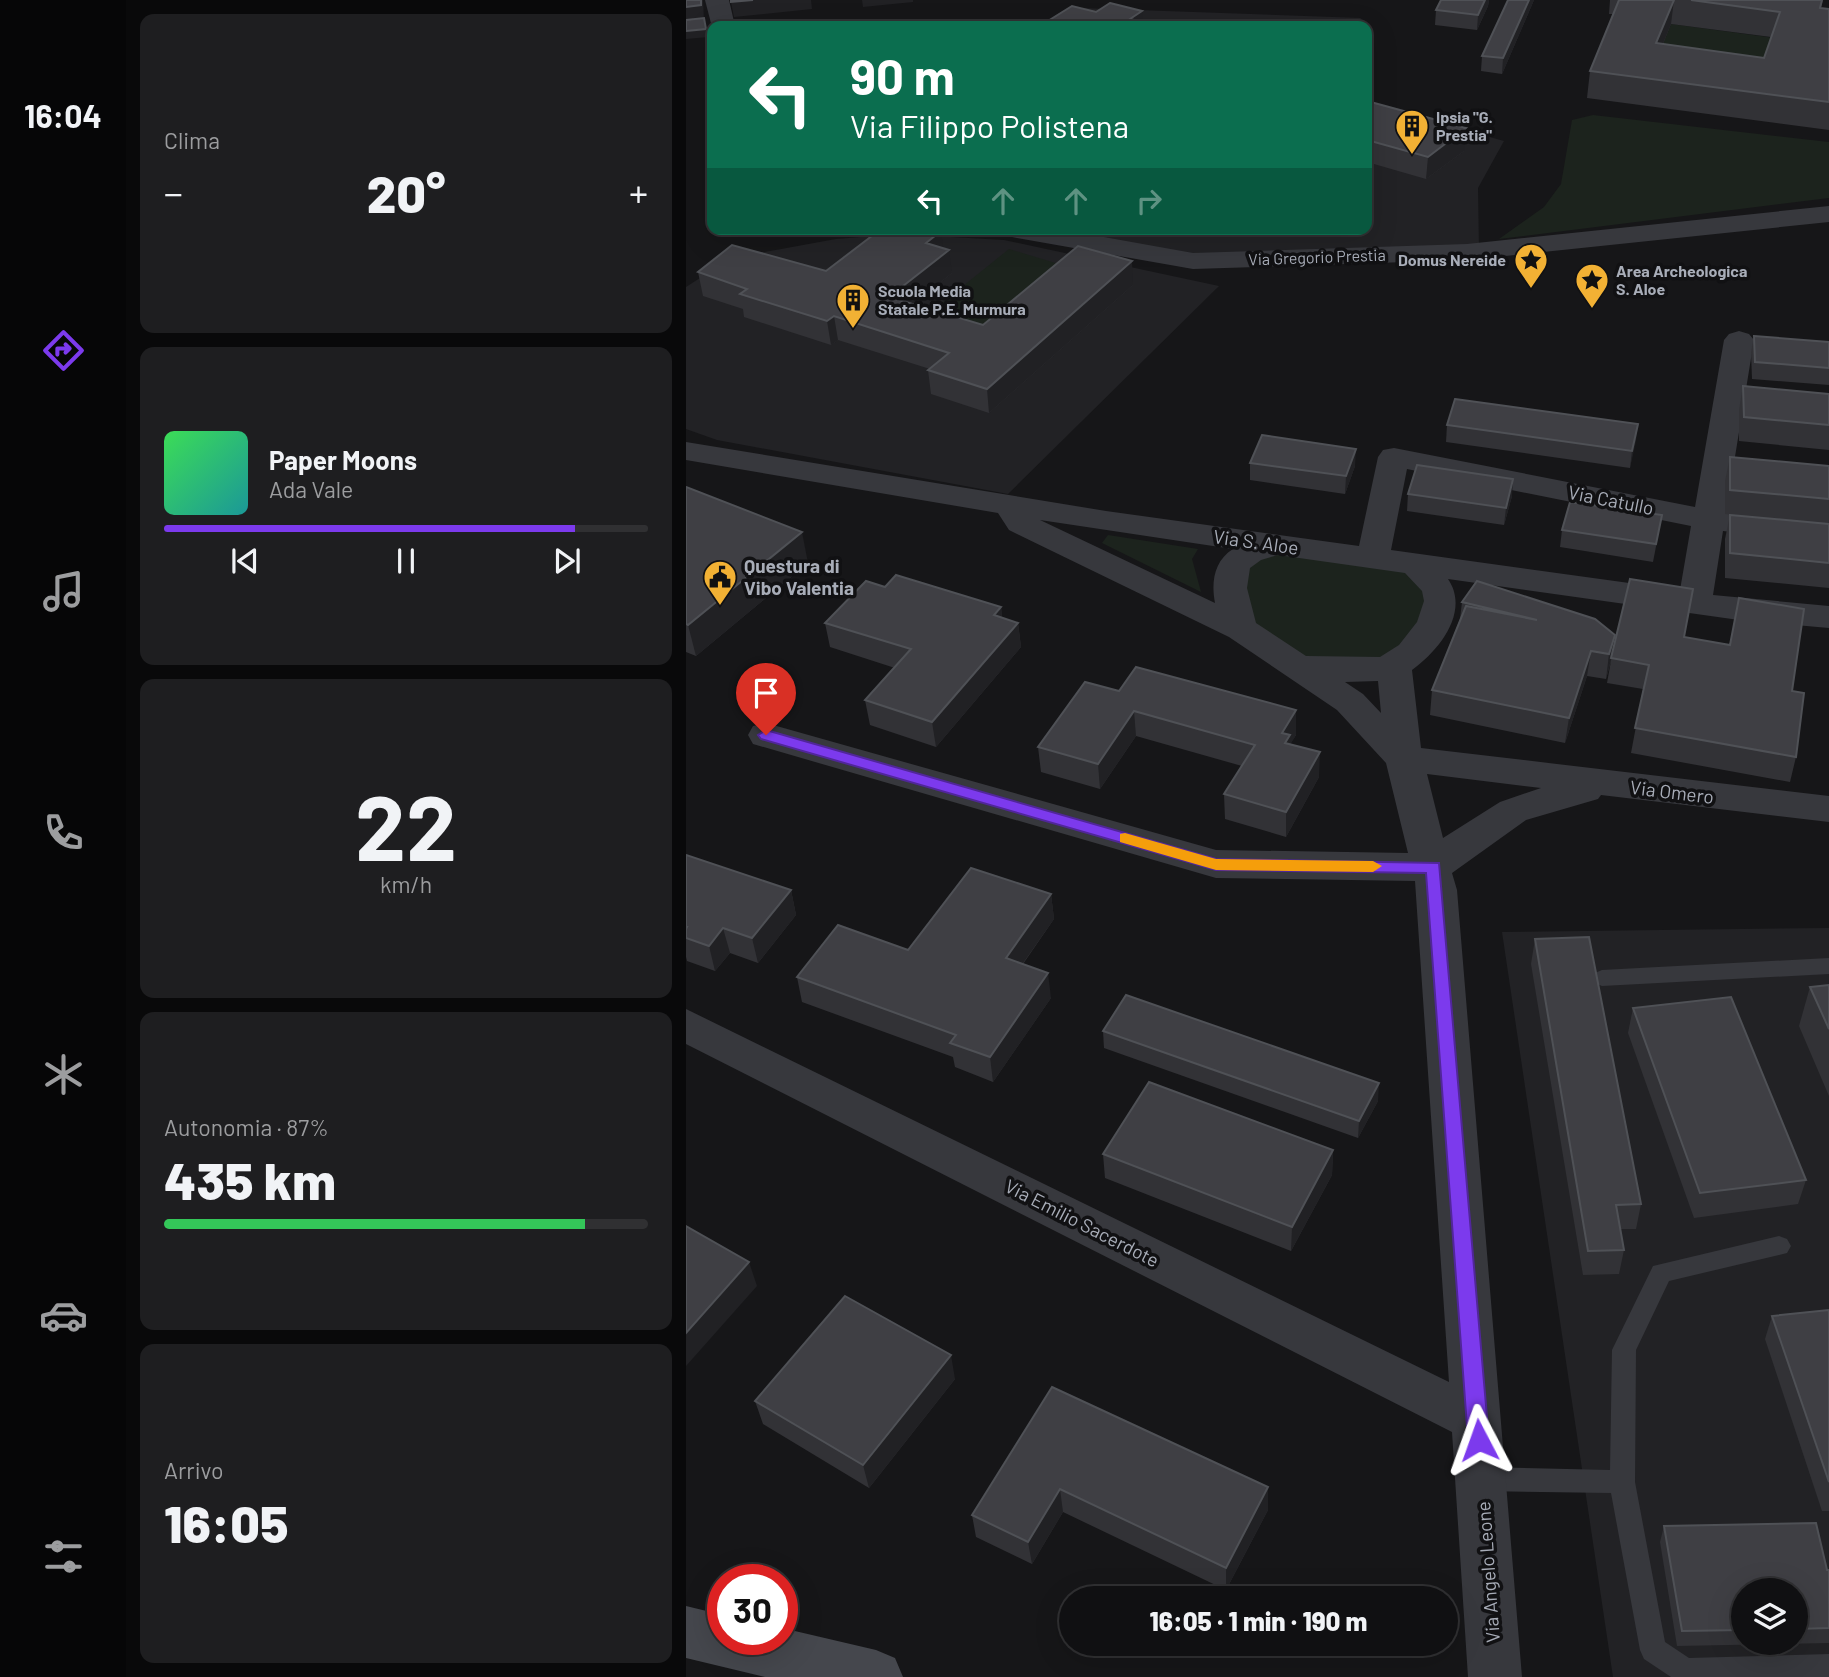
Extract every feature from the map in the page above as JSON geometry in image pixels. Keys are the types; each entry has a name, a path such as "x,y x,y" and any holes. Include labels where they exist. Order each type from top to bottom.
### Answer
{"main road":[{"path":"686,1632 876,1677"}],"street":[{"path":"717,0 722,21"},
{"name":"Via Gregorio Prestia","path":"1045,235 1193,261 1467,253 1829,214"},
{"path":"1696,603 1709,520 1732,464 1743,394 1739,340"},
{"name":"Via S. Aloe","path":"686,451 1105,521 1696,603 1829,617"},
{"name":"Via Catullo","path":"1373,558 1394,457 1709,520 1829,533"},
{"path":"1001,502 1021,523 1241,629 1301,667 1350,702 1404,759"},
{"path":"1241,629 1230,608 1228,588 1234,566 1247,553 1276,545"},
{"path":"1301,667 1367,670 1394,665 1425,639 1441,612 1439,591 1417,566"},
{"name":"Via Angelo Leone","path":"1394,665 1404,759 1433,867 1496,1677"},
{"path":"766,735 1216,864 1433,867 1513,811 1566,793 1613,785"},
{"name":"Via Omero","path":"1404,759 1829,809"},
{"name":"Via Emilio Sacerdote","path":"686,1025 1477,1420"}],"lane":[{"path":"1602,978 1829,966"},
{"path":"1779,1247 1661,1273 1625,1350 1622,1482 1653,1650 1686,1671 1829,1667"},
{"path":"1481,1479 1622,1482"}],"shaded area":[{"path":"1080,8 1361,18 1360,21 1061,21"},
{"path":"1671,24 1775,38 1760,85 1652,70"},
{"path":"1372,104 1504,141 1478,188 1479,251 1193,261 1108,247 1083,235 1372,235"},
{"path":"1593,115 1829,142 1829,198 1499,239 1544,207 1561,184 1572,120"},
{"path":"916,235 1004,240 1219,286 1008,494 717,440 686,429 686,287 731,258 836,239"},
{"path":"1009,249 1072,268 982,344 916,324"},
{"path":"1108,535 1198,549 1192,559 1201,592 1102,543"},
{"path":"1276,545 1417,566 1439,591 1394,665 1301,667 1241,629 1234,566"},
{"path":"1829,928 1829,1677 1613,1677 1502,932"}],"building":[{"path":"686,0 701,0 701,5 686,7"},
{"path":"1441,0 1485,0 1478,15 1436,10"},
{"path":"1508,0 1529,0 1503,58 1482,56"},
{"path":"1619,0 1674,0 1656,43 1764,58 1780,12 1691,0 1822,0 1820,8 1829,9 1829,102 1590,71"},
{"path":"1110,3 1142,11 1130,19 1138,21 1048,21 1072,6 1096,12"},
{"path":"704,18 706,29 686,31 686,20"},
{"path":"1372,102 1466,128 1428,157 1372,141"},
{"path":"873,235 936,235 926,243 949,250 889,297 983,325 1078,246 1132,261 987,389 928,370 949,353 834,316 827,321 740,294 747,289 698,272 732,245 826,271"},
{"path":"1754,336 1829,342 1829,368 1755,362"},
{"path":"1743,386 1829,394 1829,425 1744,417"},
{"path":"1455,399 1638,424 1632,451 1447,425"},
{"path":"1262,435 1356,449 1346,476 1250,463"},
{"path":"1730,457 1829,466 1829,499 1730,490"},
{"path":"1417,465 1513,479 1506,508 1408,494"},
{"path":"686,487 802,532 688,625 686,624"},
{"path":"1570,502 1662,515 1656,544 1562,530"},
{"path":"1730,515 1829,524 1829,563 1730,553"},
{"path":"896,575 1001,607 994,615 1018,623 932,722 865,700 911,649 825,623 866,581 885,587"},
{"path":"1630,579 1693,589 1684,637 1730,645 1739,598 1804,609 1792,691 1804,693 1796,757 1635,728 1649,665 1611,658"},
{"path":"1477,581 1595,619 1615,635 1609,654 1591,651 1569,718 1432,690 1466,606 1537,620 1462,602"},
{"path":"1136,667 1296,710 1282,733 1290,735 1285,743 1320,752 1286,812 1224,794 1255,745 1134,711 1098,764 1038,747 1085,682 1119,691"},
{"path":"686,855 791,890 752,938 723,928 709,946 686,938"},
{"path":"971,868 1051,894 1006,958 1048,973 990,1057 950,1043 956,1035 797,977 838,925 908,950"},
{"path":"1589,937 1641,1204 1616,1205 1624,1250 1588,1251 1535,939"},
{"path":"1829,985 1829,1029 1810,987"},
{"path":"1126,995 1379,1083 1359,1121 1103,1031"},
{"path":"1731,997 1806,1180 1700,1193 1633,1008"},
{"path":"1149,1082 1333,1150 1292,1227 1103,1154"},
{"path":"686,1226 749,1262 686,1333"},
{"path":"845,1296 951,1355 863,1465 755,1401"},
{"path":"1829,1310 1829,1482 1772,1316"},
{"path":"1052,1387 1268,1487 1226,1568 1060,1489 1028,1542 972,1515"},
{"path":"1816,1523 1829,1570 1829,1628 1808,1629 1808,1578 1731,1578 1731,1630 1682,1631 1664,1526"}],"slow traffic":[{"path":"1125,838 1216,864 1373,866"}],"place":[{"name":"Ipsia \"G. Prestia\"","path":"1412,156"},
{"name":"Domus Nereide","path":"1531,290"},
{"name":"Area Archeologica S. Aloe","path":"1592,310"},
{"name":"Scuola Media Statale P.E. Murmura","path":"853,330"},
{"name":"Questura di Vibo Valentia","path":"720,607"}],"route":[{"path":"766,735 1216,864 1433,867 1437,890 1479,1440"}]}
